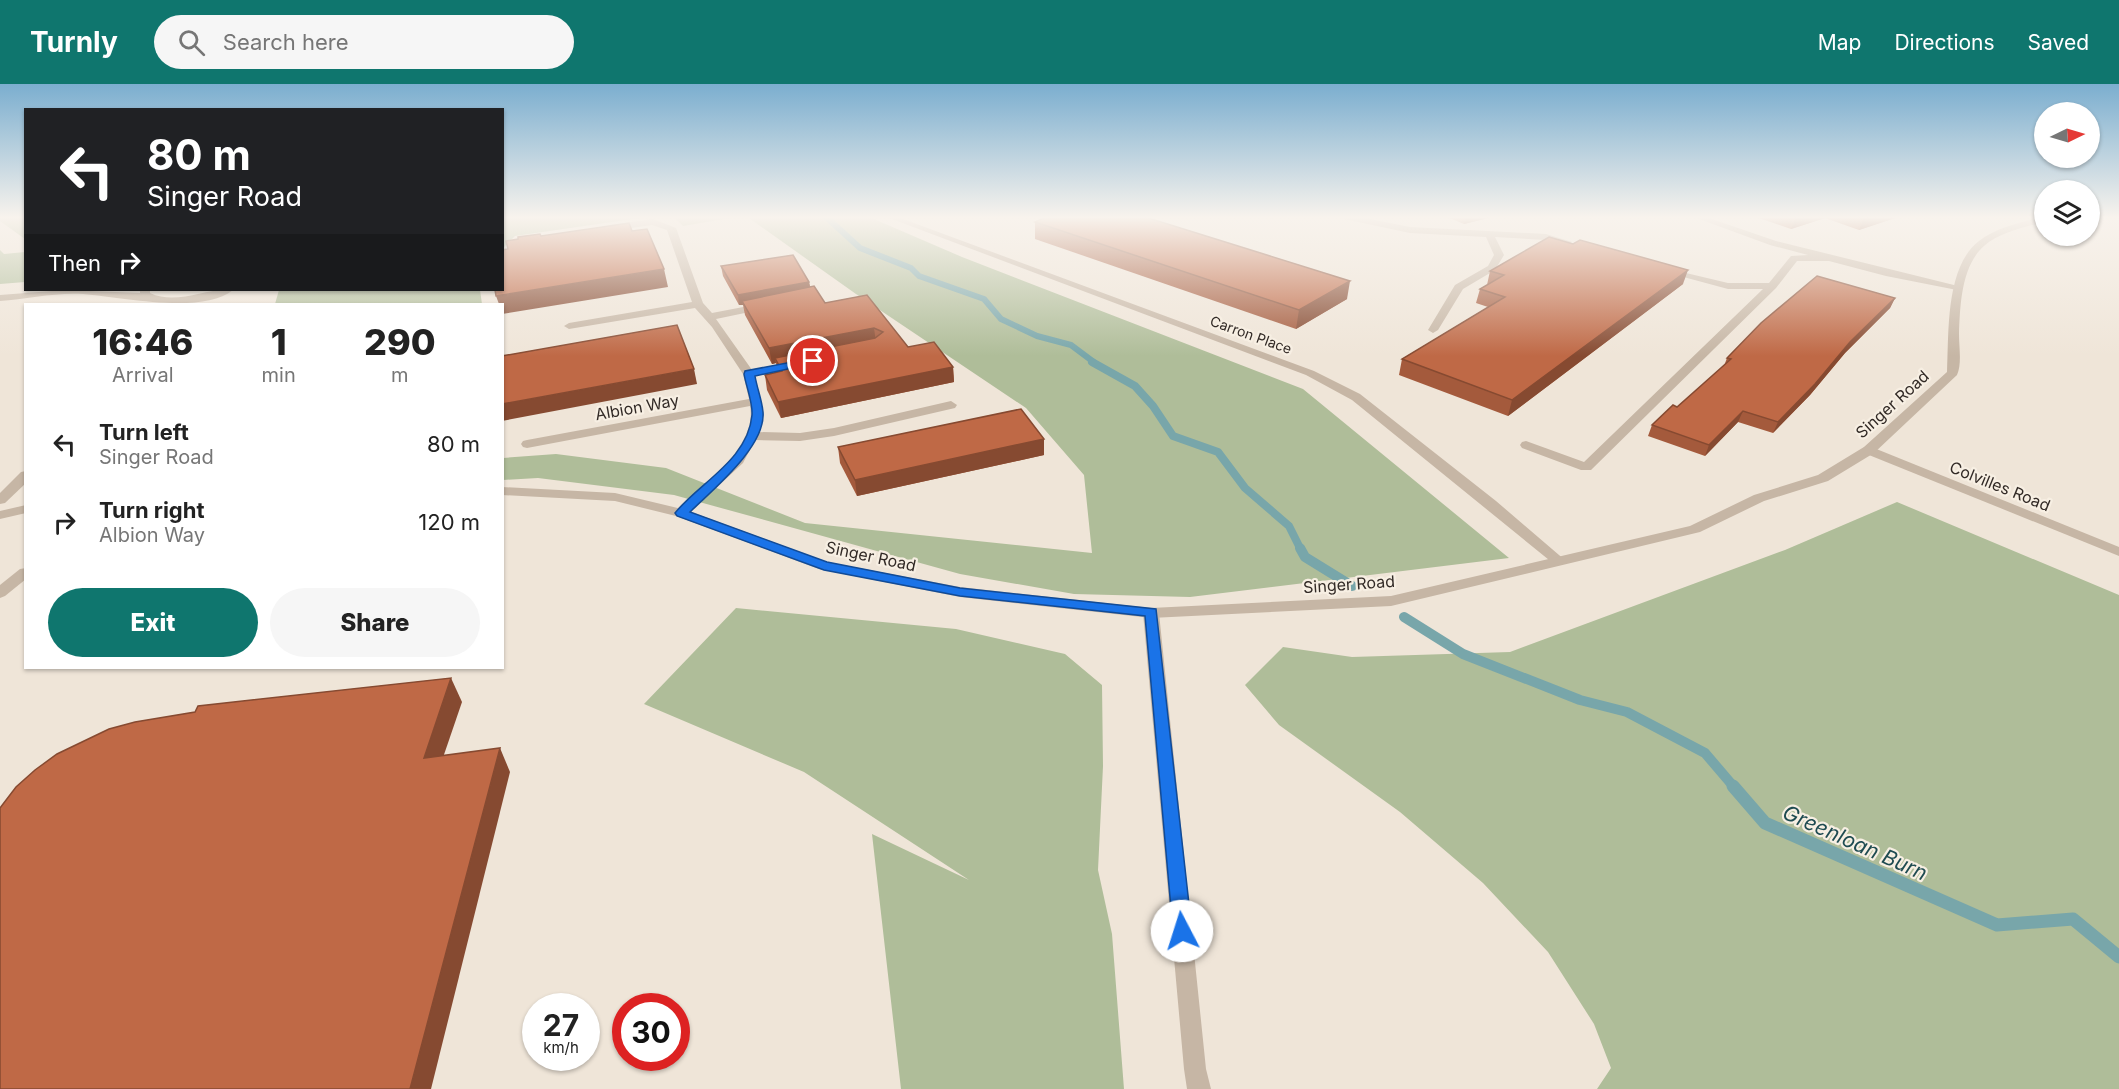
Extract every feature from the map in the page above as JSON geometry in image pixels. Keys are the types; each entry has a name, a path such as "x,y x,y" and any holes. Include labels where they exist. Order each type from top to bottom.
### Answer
{"street":[{"path":"681,513 738,460 751,436 758,415 749,374 710,317 698,304 683,263"},
{"name":"Carron Place","path":"1014,263 1310,373 1356,397 1559,561"},
{"path":"1433,330 1459,287 1492,268 1495,263"},
{"path":"1526,445 1586,467 1772,286 1790,263"},
{"path":"1847,263 1957,287"},
{"name":"Singer Road","path":"504,492 615,497 681,513 824,566 960,592 1151,613 1391,601 1695,529 1759,498 1823,478 1869,450 1953,373 1957,287 1970,263"},
{"path":"1660,267 1728,286 1772,286"},
{"path":"0,298 88,291"},
{"path":"81,292 154,298 194,298 224,291"},
{"path":"211,303 227,291"},
{"path":"710,317 779,303"},
{"path":"569,326 698,304"},
{"path":"749,374 807,362"},
{"name":"Albion Way","path":"527,444 754,402"},
{"path":"751,436 800,436 834,432 951,405"},
{"name":"Colvilles Road","path":"1869,450 2119,552"},
{"path":"0,500 24,477"},
{"path":"0,515 24,509"},
{"path":"0,581 24,572"},
{"path":"0,593 24,573"},
{"path":"1151,613 1195,1070 1199,1089"}],"green space":[{"path":"0,263 24,263 24,282 0,284"},
{"path":"812,263 977,263 1303,389 1509,558 1190,597 1074,594 960,574 674,495 538,478 504,480 504,458 556,454 666,468 805,523 1092,553 1084,475 1026,408"},
{"path":"279,291 480,291 482,303 275,303"},
{"path":"1897,502 2119,595 2119,1089 1597,1089 1611,1068 1594,1024 1548,952 1483,883 1400,812 1279,725 1245,685 1283,647 1352,657 1510,652 1785,550"},
{"path":"736,608 956,629 1065,654 1102,685 1103,766 1098,870 1112,934 1124,1089 901,1089 872,834 969,880 804,772 644,704"}],"building":[{"path":"504,263 661,263 664,269 496,296 495,291 504,291"},
{"path":"741,263 798,263 809,282 738,295 721,266"},
{"path":"1158,263 1292,263 1350,281 1299,310"},
{"path":"1504,263 1662,263 1688,270 1512,400 1402,359 1505,297 1480,289 1504,275 1490,271"},
{"path":"1817,276 1895,298 1850,342 1815,384 1778,422 1743,411 1709,445 1652,425 1673,405 1677,407 1731,359 1727,358 1761,323"},
{"path":"814,286 825,303 867,295 908,347 934,342 953,367 778,402 765,375 782,371 775,358 875,338 883,332 874,328 769,348 742,301"},
{"path":"677,325 694,369 504,404 504,356"},
{"path":"1021,409 1044,439 855,480 838,447"},
{"path":"451,678 424,758 500,748 410,1089 0,1089 0,808 16,787 57,754 109,729 135,722 195,712 198,706"}],"waterway":[{"name":"Greenloan Burn","path":"898,263 911,268 919,276 984,299 1001,319 1037,336 1071,345 1095,363"},
{"name":"Greenloan Burn","path":"1092,362 1135,386 1153,406 1173,436 1218,452 1245,488 1289,526 1300,548"},
{"name":"Greenloan Burn","path":"1300,548 1305,557 1352,586"},
{"name":"Greenloan Burn","path":"1404,617 1463,654 1580,700 1627,712 1705,753 1734,787"},
{"name":"Greenloan Burn","path":"1733,786 1765,823 1997,925 2073,919 2119,957"}],"route":[{"path":"813,361 749,374 758,415 751,436 738,460 681,513 824,566 960,592 1151,613 1182,931"}]}
